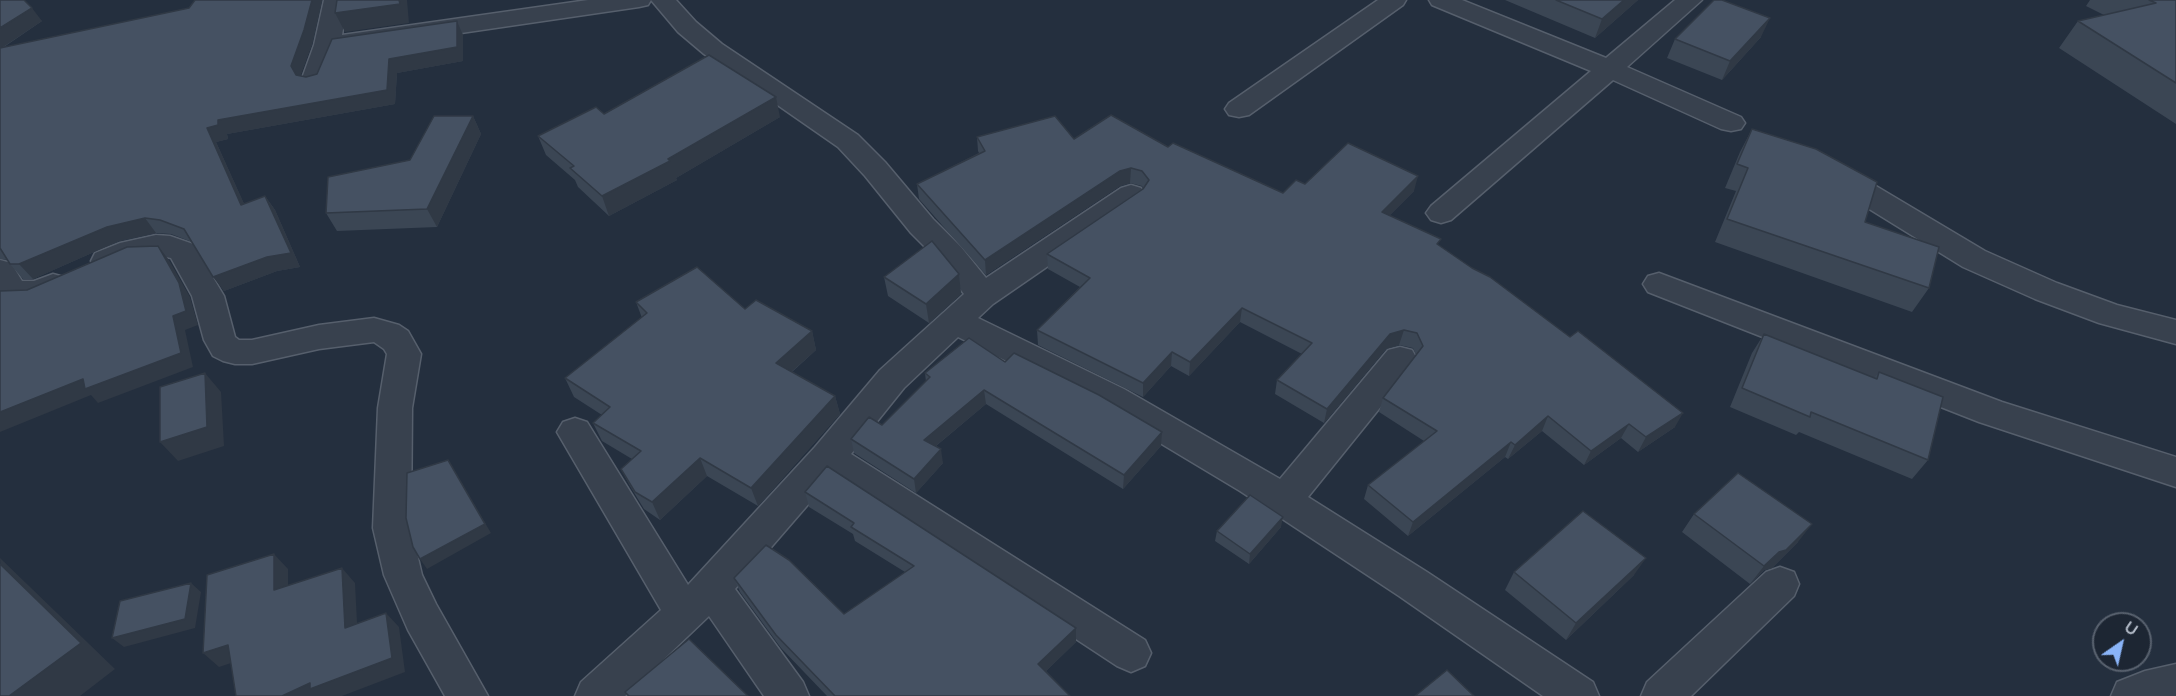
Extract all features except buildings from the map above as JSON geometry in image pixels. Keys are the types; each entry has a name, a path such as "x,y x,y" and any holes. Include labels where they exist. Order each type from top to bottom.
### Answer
{"street":[{"path":"314,81 327,45 336,0"},
{"path":"327,45 639,0"},
{"path":"663,0 687,27 713,49 848,141 875,169 922,226 950,254 982,296"},
{"path":"1239,109 1394,0"},
{"path":"1441,0 1610,69 1731,123"},
{"path":"1441,213 1690,0"},
{"path":"1810,161 1883,202 1974,259 2046,291 2110,315 2176,332"},
{"path":"596,696 712,588 828,457 892,379 982,296 1131,195"},
{"path":"0,271 7,286 14,292 26,293 39,291 131,250 156,244 170,246 182,251 208,296 220,340 225,348 236,352 252,352 319,337 374,330 387,333 396,340 404,354 395,408 392,528 404,575 422,617 467,696"},
{"path":"1659,284 1991,412 2176,472"},
{"path":"955,321 1112,398 1253,481 1413,584 1578,696"},
{"path":"1284,501 1400,359"},
{"path":"575,432 684,614"},
{"path":"828,457 1131,653"},
{"path":"1662,696 1780,584"},
{"path":"712,588 788,696"},
{"path":"2132,696 2145,690 2176,683"}]}
